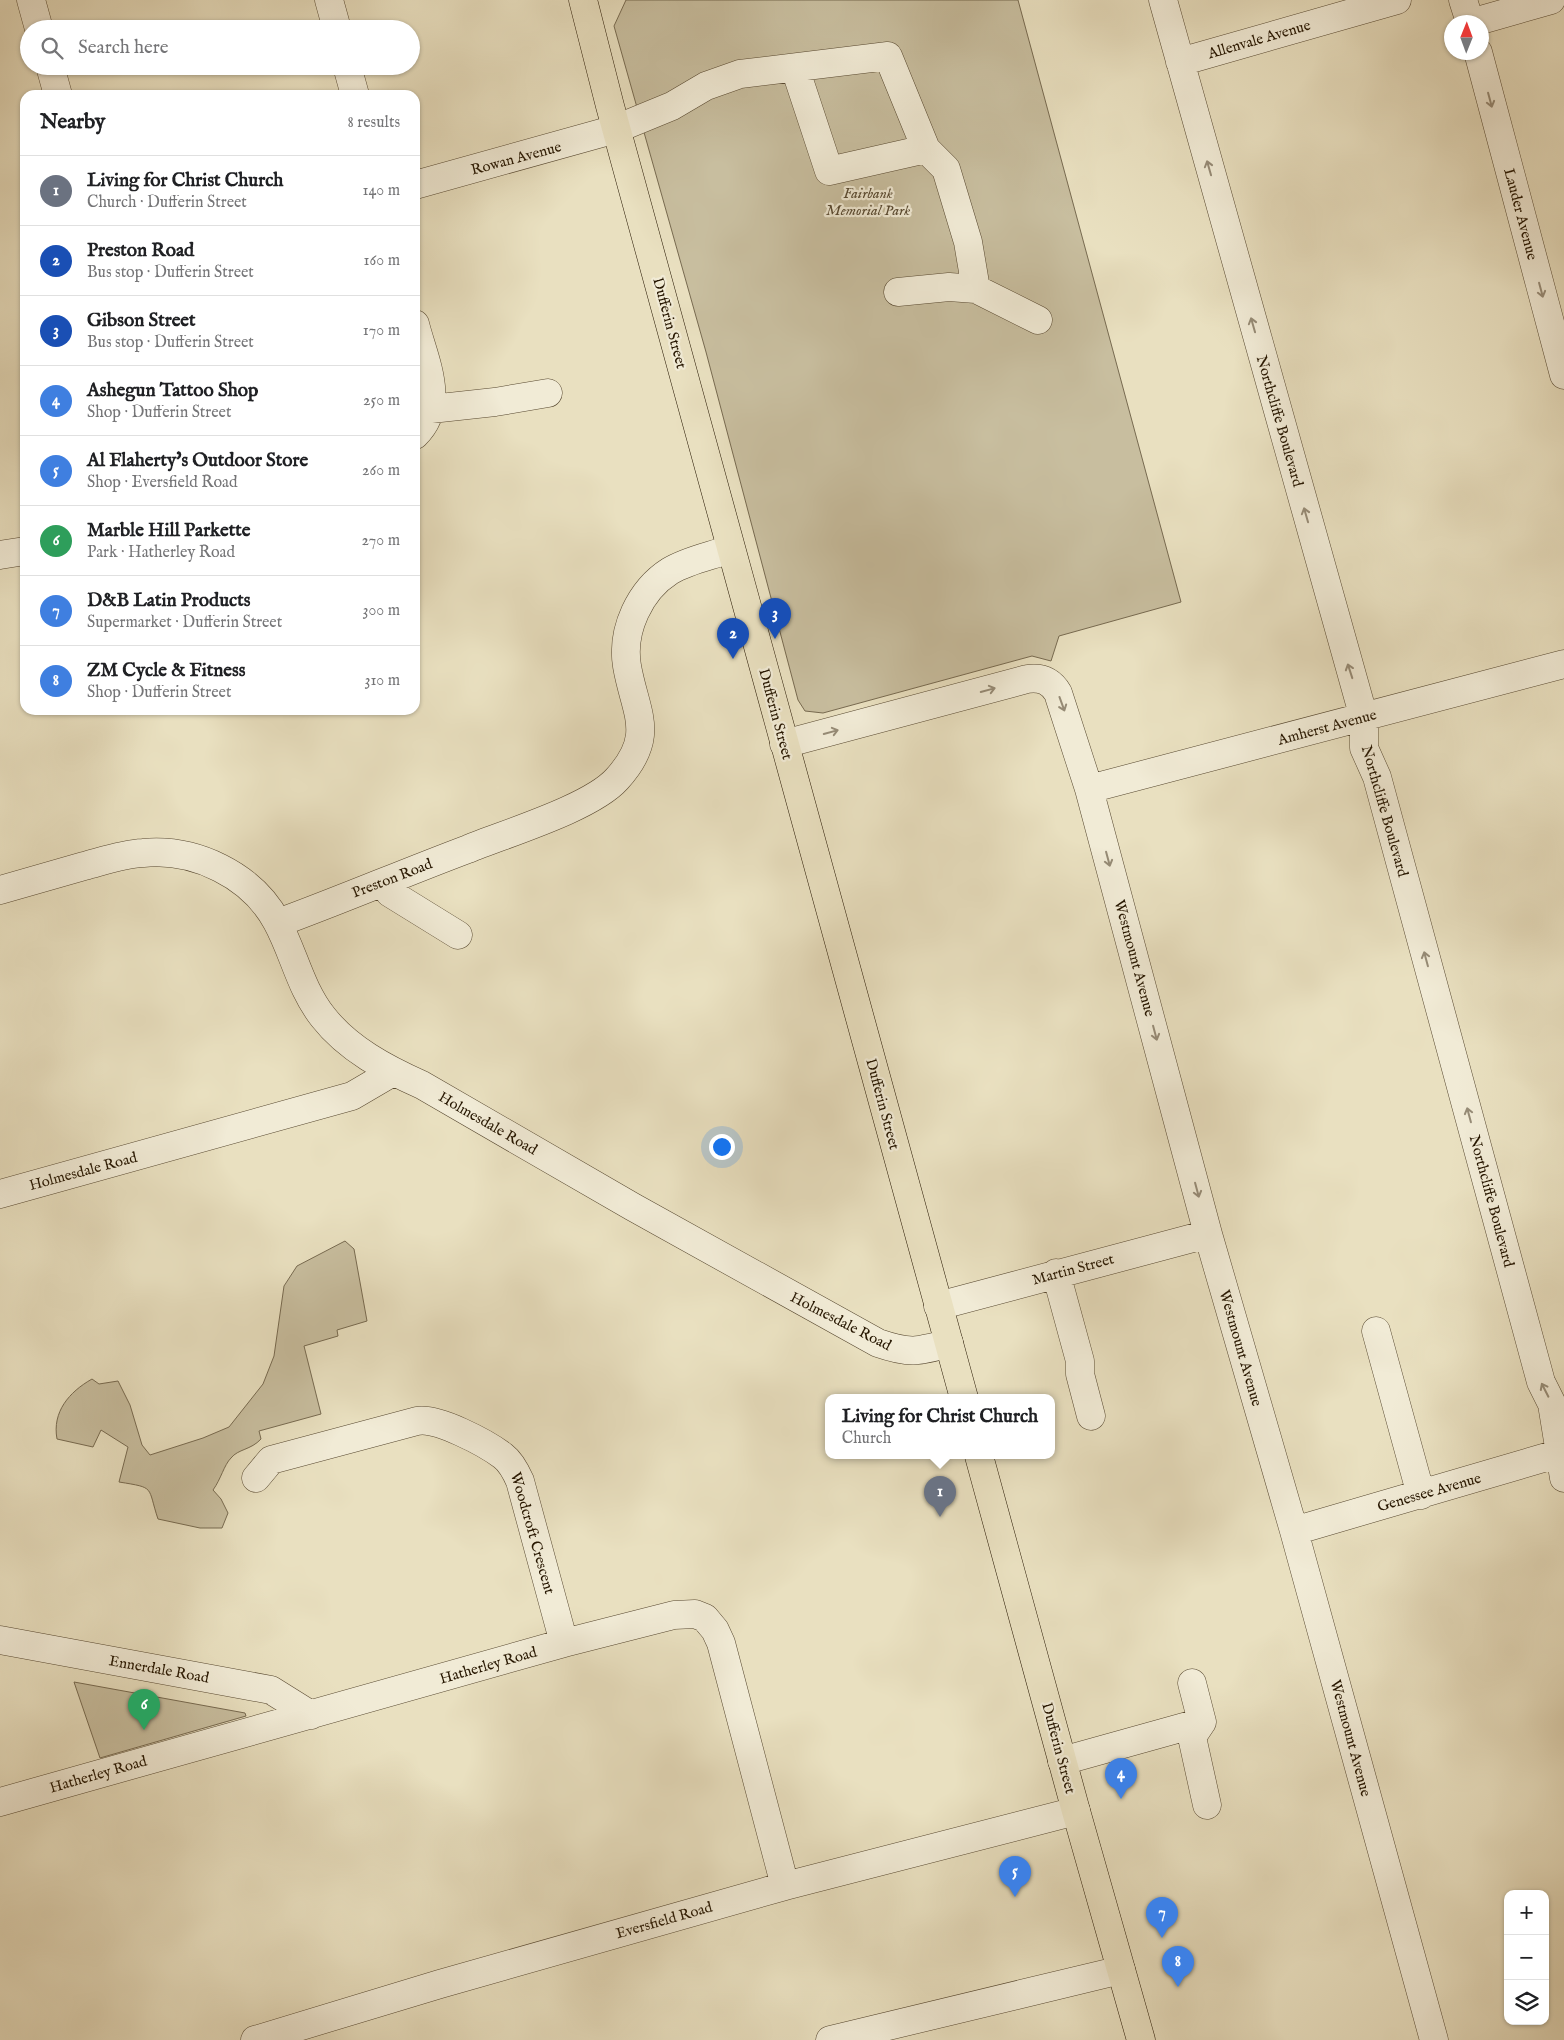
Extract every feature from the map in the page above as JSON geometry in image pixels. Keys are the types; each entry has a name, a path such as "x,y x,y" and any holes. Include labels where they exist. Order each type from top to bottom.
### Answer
{"main road":[{"name":"Dufferin Street","path":"583,0 730,549 963,1394"},
{"name":"Dufferin Street","path":"980,1459 1062,1761 1141,2040"}],"street":[{"path":"31,0 37,20"},
{"path":"329,0 335,20"},
{"name":"Northcliffe Boulevard","path":"1163,0 1364,718 1364,748 1377,777 1541,1382 1552,1404 1563,1462"},
{"name":"Allenvale Avenue","path":"1180,62 1397,0"},
{"path":"1463,0 1468,15"},
{"path":"1489,18 1552,0"},
{"name":"Rowan Avenue","path":"420,185 616,129 672,106 706,86 740,74 888,56 926,149"},
{"name":"Lauder Avenue","path":"1480,60 1564,374"},
{"path":"795,68 829,171 926,149 946,170 968,242 976,289"},
{"path":"52,75 57,90"},
{"path":"349,75 354,90"},
{"path":"898,292 949,287 976,289 1038,320"},
{"path":"420,341 432,383 431,409 420,430"},
{"path":"431,409 495,402 548,393"},
{"name":"Preston Road","path":"278,923 593,798 618,779 634,756 641,726 626,657 632,621 637,608 650,588 672,570 730,549"},
{"path":"0,555 20,552"},
{"name":"Amherst Avenue","path":"1089,789 1564,664"},
{"name":"Westmount Avenue","path":"784,744 1027,679 1036,678 1044,680 1054,686 1063,705 1089,789 1208,1234 1294,1531 1434,2040"},
{"path":"0,890 120,856 142,852 165,852 186,855 224,870 256,895 278,923 305,991 323,1018 350,1044 393,1072"},
{"path":"386,881 390,893 458,935"},
{"name":"Holmesdale Road","path":"0,1194 352,1096 393,1072 422,1085 633,1208 878,1343 901,1351 918,1352 949,1343"},
{"name":"Martin Street","path":"938,1306 1208,1234"},
{"path":"1056,1273 1080,1361 1080,1374 1091,1416"},
{"path":"1376,1331 1421,1495"},
{"name":"Woodcroft Crescent","path":"256,1478 271,1460 417,1420 437,1422 460,1432 503,1456 513,1466 520,1482 564,1643"},
{"name":"Genessee Avenue","path":"1294,1531 1421,1495 1563,1462"},
{"name":"Hatherley Road","path":"0,1802 564,1643 674,1615 695,1614 711,1623 721,1643 785,1886"},
{"name":"Ennerdale Road","path":"0,1640 270,1690 311,1715"},
{"path":"1192,1683 1202,1722 1192,1737 1207,1805"},
{"path":"1062,1761 1202,1722"},
{"name":"Eversfield Road","path":"270,2038 440,1984 785,1886 1076,1811"},
{"path":"830,2040 879,2034 1122,1970"}],"green space":[{"name":"Fairbank Memorial Park","path":"626,0 1018,0 1181,602 1059,636 1051,661 1032,656 823,713 805,711 798,700 706,352 614,26"},
{"path":"345,1241 354,1249 367,1321 337,1330 338,1336 304,1346 321,1414 259,1431 261,1439 257,1443 231,1458 213,1490 221,1499 228,1513 222,1528 200,1528 158,1519 151,1494 148,1490 119,1482 128,1447 101,1430 93,1447 57,1439 57,1420 64,1404 76,1390 92,1379 99,1384 118,1381 130,1405 142,1445 150,1455 203,1438 229,1427 263,1384 274,1356 284,1286 297,1266"},
{"path":"74,1682 245,1713 246,1716 100,1758"}],"place":[{"name":"Gibson Street","path":"775,639"},
{"name":"Preston Road","path":"733,659"},
{"name":"Living for Christ Church","path":"940,1517"},
{"name":"Marble Hill Parkette","path":"144,1730"},
{"name":"Ashegun Tattoo Shop","path":"1121,1799"},
{"name":"Al Flaherty's Outdoor Store","path":"1015,1897"},
{"name":"D&B Latin Products","path":"1162,1938"},
{"name":"ZM Cycle & Fitness","path":"1178,1987"}]}
